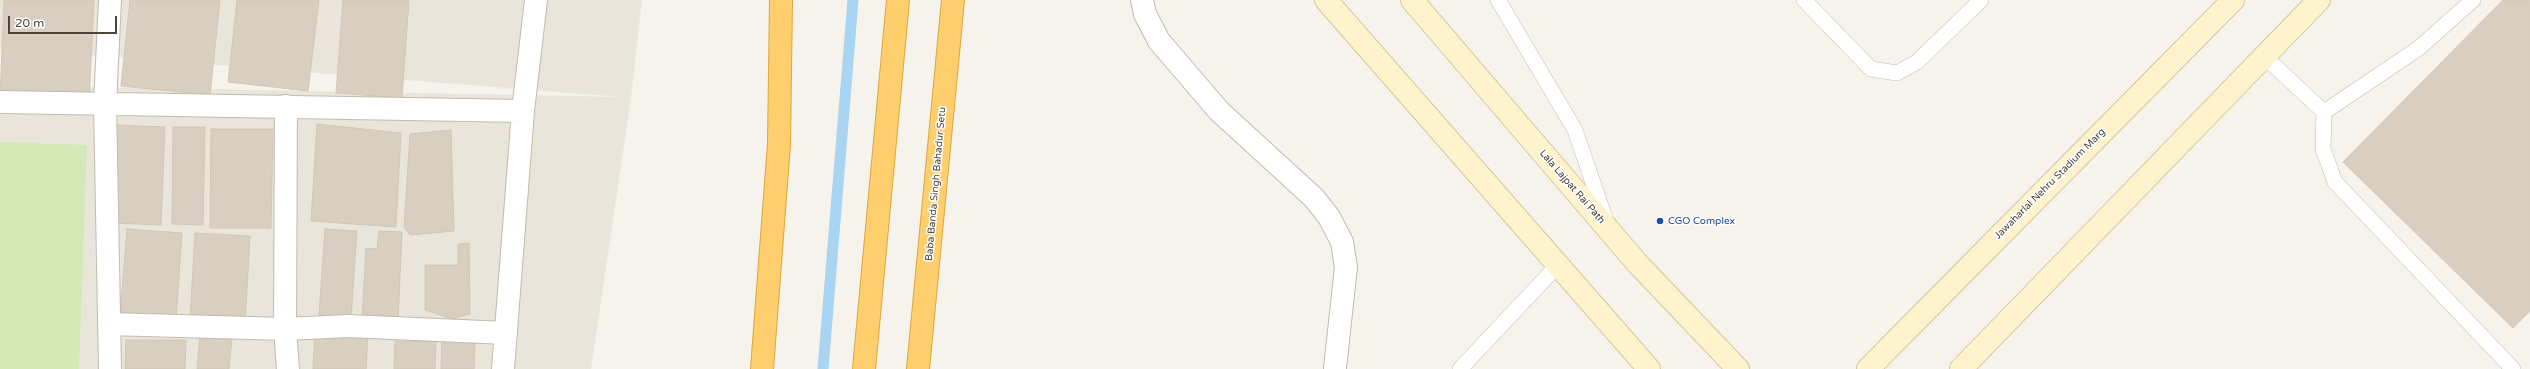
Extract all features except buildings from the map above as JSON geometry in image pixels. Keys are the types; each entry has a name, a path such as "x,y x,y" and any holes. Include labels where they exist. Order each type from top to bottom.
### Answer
{"highway":[{"path":"762,369 779,144 781,0"},
{"path":"864,369 898,0"},
{"name":"Baba Banda Singh Bahadur Setu","path":"918,369 953,0"}],"street":[{"path":"110,0 105,104 110,369"},
{"path":"503,369 523,111 536,0"},
{"path":"1142,0 1145,14 1159,41 1220,111 1314,198 1329,217 1342,242 1346,267 1335,368"},
{"path":"1326,0 1649,369"},
{"name":"Lala Lajpat Rai Path","path":"1412,0 1610,232 1738,369"},
{"name":"Jawaharlal Nehru Stadium Marg","path":"1868,369 2233,0"},
{"path":"1961,369 2319,0"},
{"path":"0,102 523,111"},
{"path":"286,106 285,329 288,369"},
{"path":"109,324 285,329 348,326 506,333"}],"lane":[{"path":"1498,0 1575,130 1610,232"},
{"path":"1804,0 1871,69 1897,73 1917,62 1981,0"},
{"path":"2324,112 2419,48 2473,0"},
{"path":"2265,57 2324,112 2323,149 2335,182 2512,369"},
{"path":"1460,369 1558,265"}],"shaded area":[{"path":"0,0 642,0 631,98 591,369 0,369 0,85 621,97 0,48"}],"green space":[{"path":"0,142 87,145 79,369 0,369"}],"waterway":[{"path":"823,369 853,0"}],"place":[{"name":"CGO Complex","path":"1660,221"}]}
